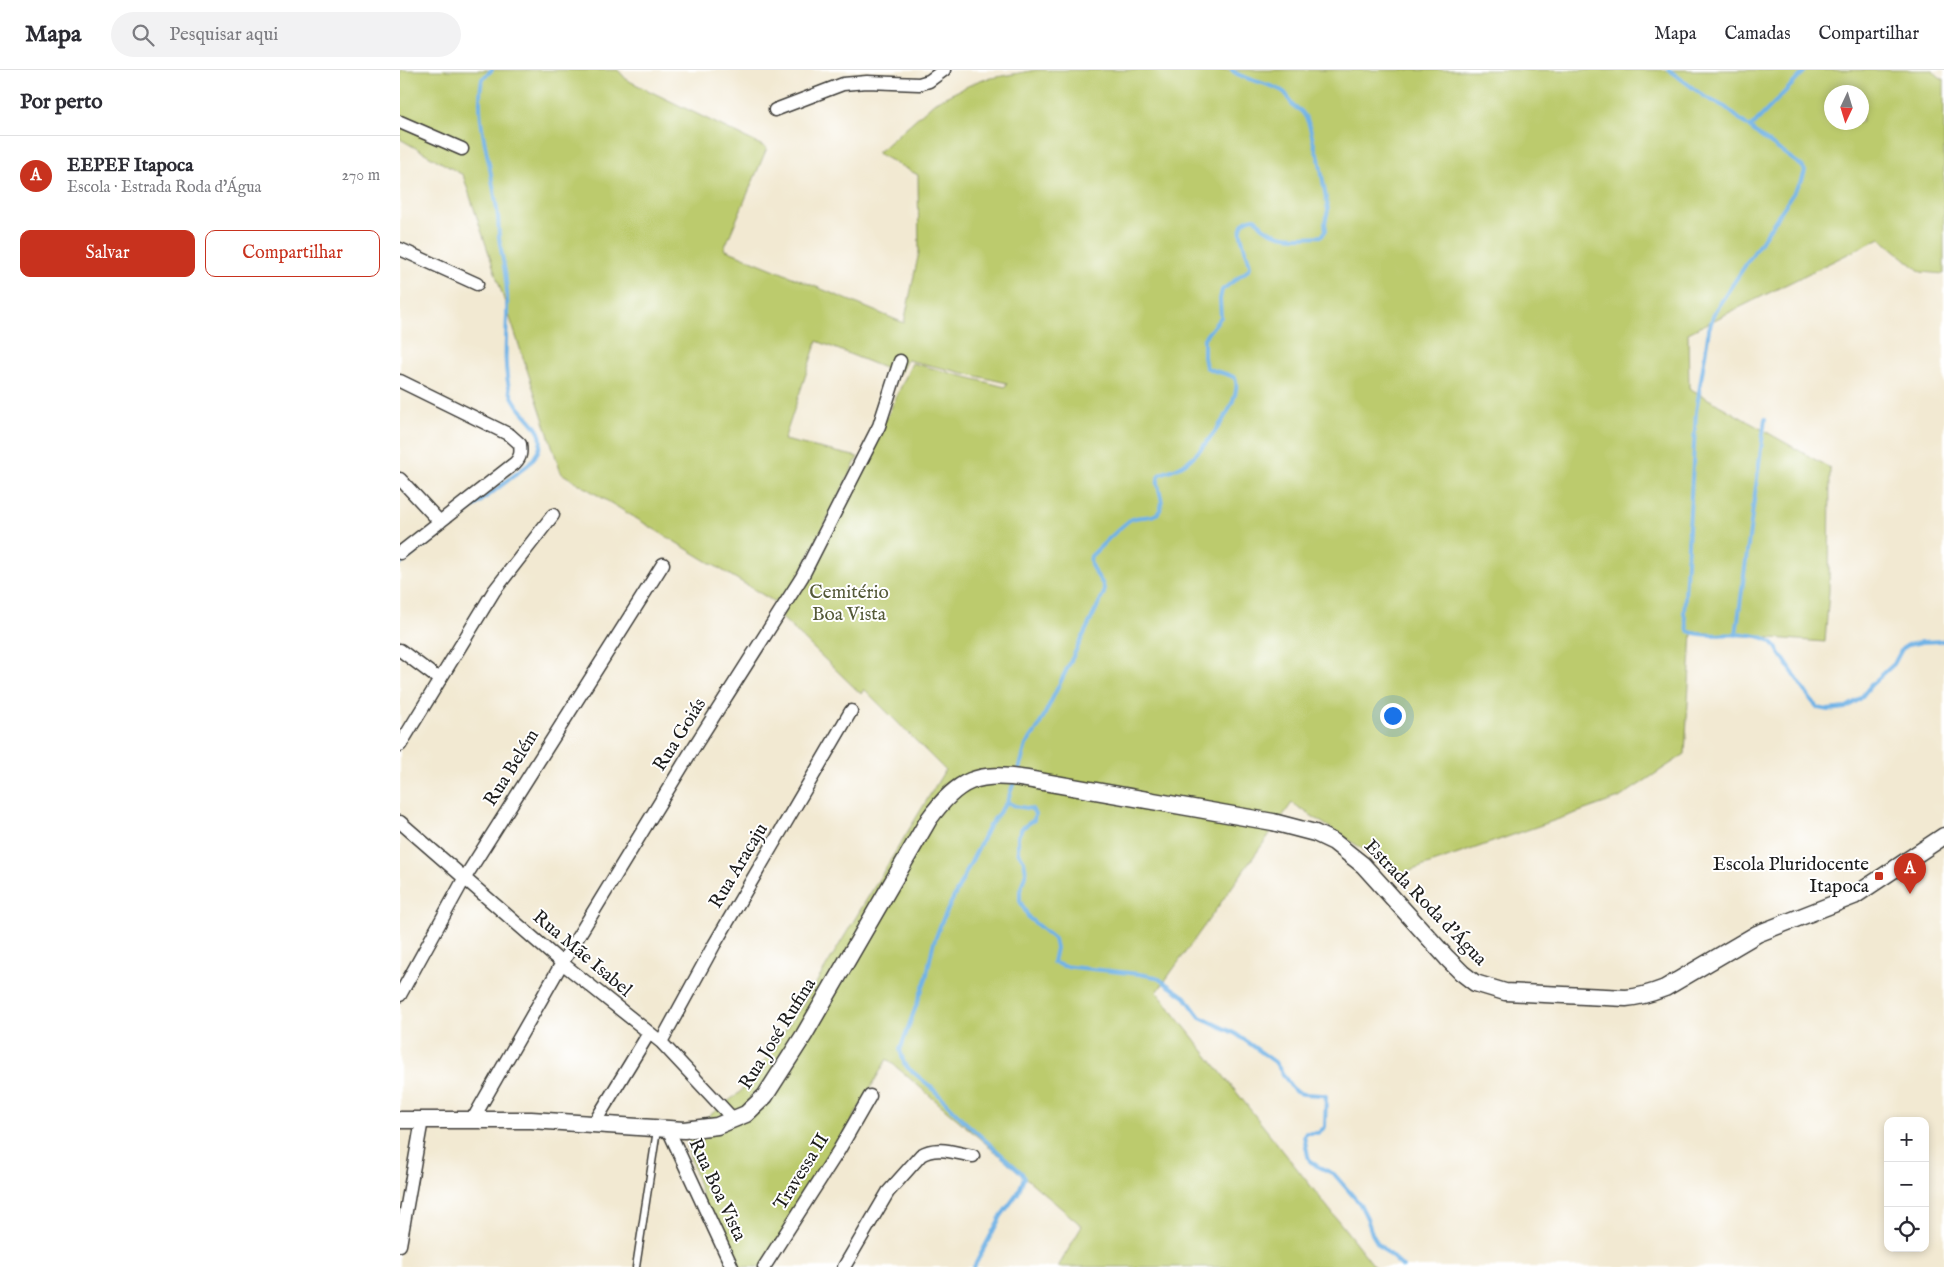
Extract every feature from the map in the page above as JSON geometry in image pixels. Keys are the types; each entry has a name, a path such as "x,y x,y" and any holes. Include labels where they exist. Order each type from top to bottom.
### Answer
{"street":[{"path":"775,110 843,84 867,82 919,84 929,81 944,70"},
{"path":"400,122 462,150"},
{"path":"400,249 477,284"},
{"name":"Rua Goiás","path":"473,1119 562,963 694,747 802,577 879,426 900,362"},
{"path":"400,380 510,435 520,444 520,455 515,463 400,553"},
{"path":"400,479 440,522"},
{"path":"400,745 494,591 553,515"},
{"name":"Rua Belém","path":"400,995 464,879 663,564"},
{"path":"400,650 440,680"},
{"name":"Rua Aracaju","path":"661,1042 851,711"},
{"name":"Estrada Roda d'Água","path":"966,782 991,776 1019,777 1273,822 1315,833 1334,842 1363,865 1462,973 1475,983 1490,989 1522,994 1626,998 1652,993 1665,988 1757,934 1854,896 1944,836"},
{"name":"Rua José Rufina","path":"400,1120 531,1120 593,1125 700,1129 734,1120 757,1106 765,1096 804,1035 929,819 943,799 966,782"},
{"name":"Rua Mãe Isabel","path":"400,822 562,963 661,1042 734,1120"},
{"path":"593,1125 649,1033"},
{"name":"Travessa II","path":"764,1267 839,1150 870,1096"},
{"path":"400,1245 422,1120"},
{"name":"Rua Boa Vista","path":"663,1128 732,1267"},
{"path":"844,1267 888,1192 921,1154 926,1151 939,1149 972,1156"}],"lane":[{"path":"636,1267 663,1128"}],"green space":[{"name":"Cemitério Boa Vista","path":"400,70 618,70 627,80 767,148 724,249 904,323 919,252 918,175 877,153 935,102 980,80 1036,70 1933,70 1941,79 1944,79 1944,274 1921,272 1880,238 1688,333 1689,388 1830,468 1829,591 1825,642 1692,632 1685,754 1619,798 1401,874 1292,803 1157,992 1375,1267 1058,1267 1082,1226 887,1059 768,1267 738,1267 707,1214 687,1146 693,1128 739,1093 759,1068 804,1003 945,770 864,689 861,694 781,617 887,417 912,363 1005,387 1007,383 907,360 899,374 817,341 784,440 858,457 783,607 561,473 463,175 400,139"}],"waterway":[{"path":"400,564 529,464 538,452 541,442 535,426 515,401 510,391 507,377 506,276 480,113 482,79 492,70"},
{"path":"1018,773 1026,745 1038,728 1104,593 1102,583 1090,561 1091,556 1128,521 1158,513 1162,501 1158,484 1159,475 1181,466 1194,456 1212,436 1234,399 1235,378 1206,367 1204,338 1221,317 1220,299 1222,290 1250,267 1242,238 1242,225 1246,220 1255,218 1269,231 1291,237 1322,236 1326,230 1325,223 1328,210 1319,158 1308,121 1300,110 1291,104 1285,93 1242,76 1232,70"},
{"path":"1669,70 1705,97 1725,107 1760,136 1802,166 1805,171 1802,180 1715,311 1709,329 1696,412 1684,613 1688,631 1708,635 1754,635 1773,643 1811,700 1818,708 1828,710 1845,708 1860,699 1871,685 1894,664 1902,649 1908,645 1944,641"},
{"path":"1750,128 1806,70"},
{"path":"1736,635 1765,419"},
{"path":"974,1267 1001,1216 1018,1193 1024,1178 1022,1173 965,1122 931,1087 908,1068 904,1063 900,1050 926,979 933,945 942,921 989,826 1007,802 1014,782"},
{"path":"1007,802 1015,806 1032,809 1035,814 1034,820 1022,828 1018,836 1018,852 1024,861 1026,872 1020,891 1020,901 1029,918 1054,939 1056,948 1053,962 1063,966 1156,977 1185,997 1200,1017 1236,1034 1275,1062 1296,1092 1326,1096 1325,1127 1318,1133 1306,1133 1304,1136 1310,1161 1334,1174 1360,1204 1378,1244 1403,1267"}],"place":[{"name":"Escola Pluridocente Itapoca","path":"1879,876"},
{"name":"EEPEF Itapoca","path":"1910,894"}]}
